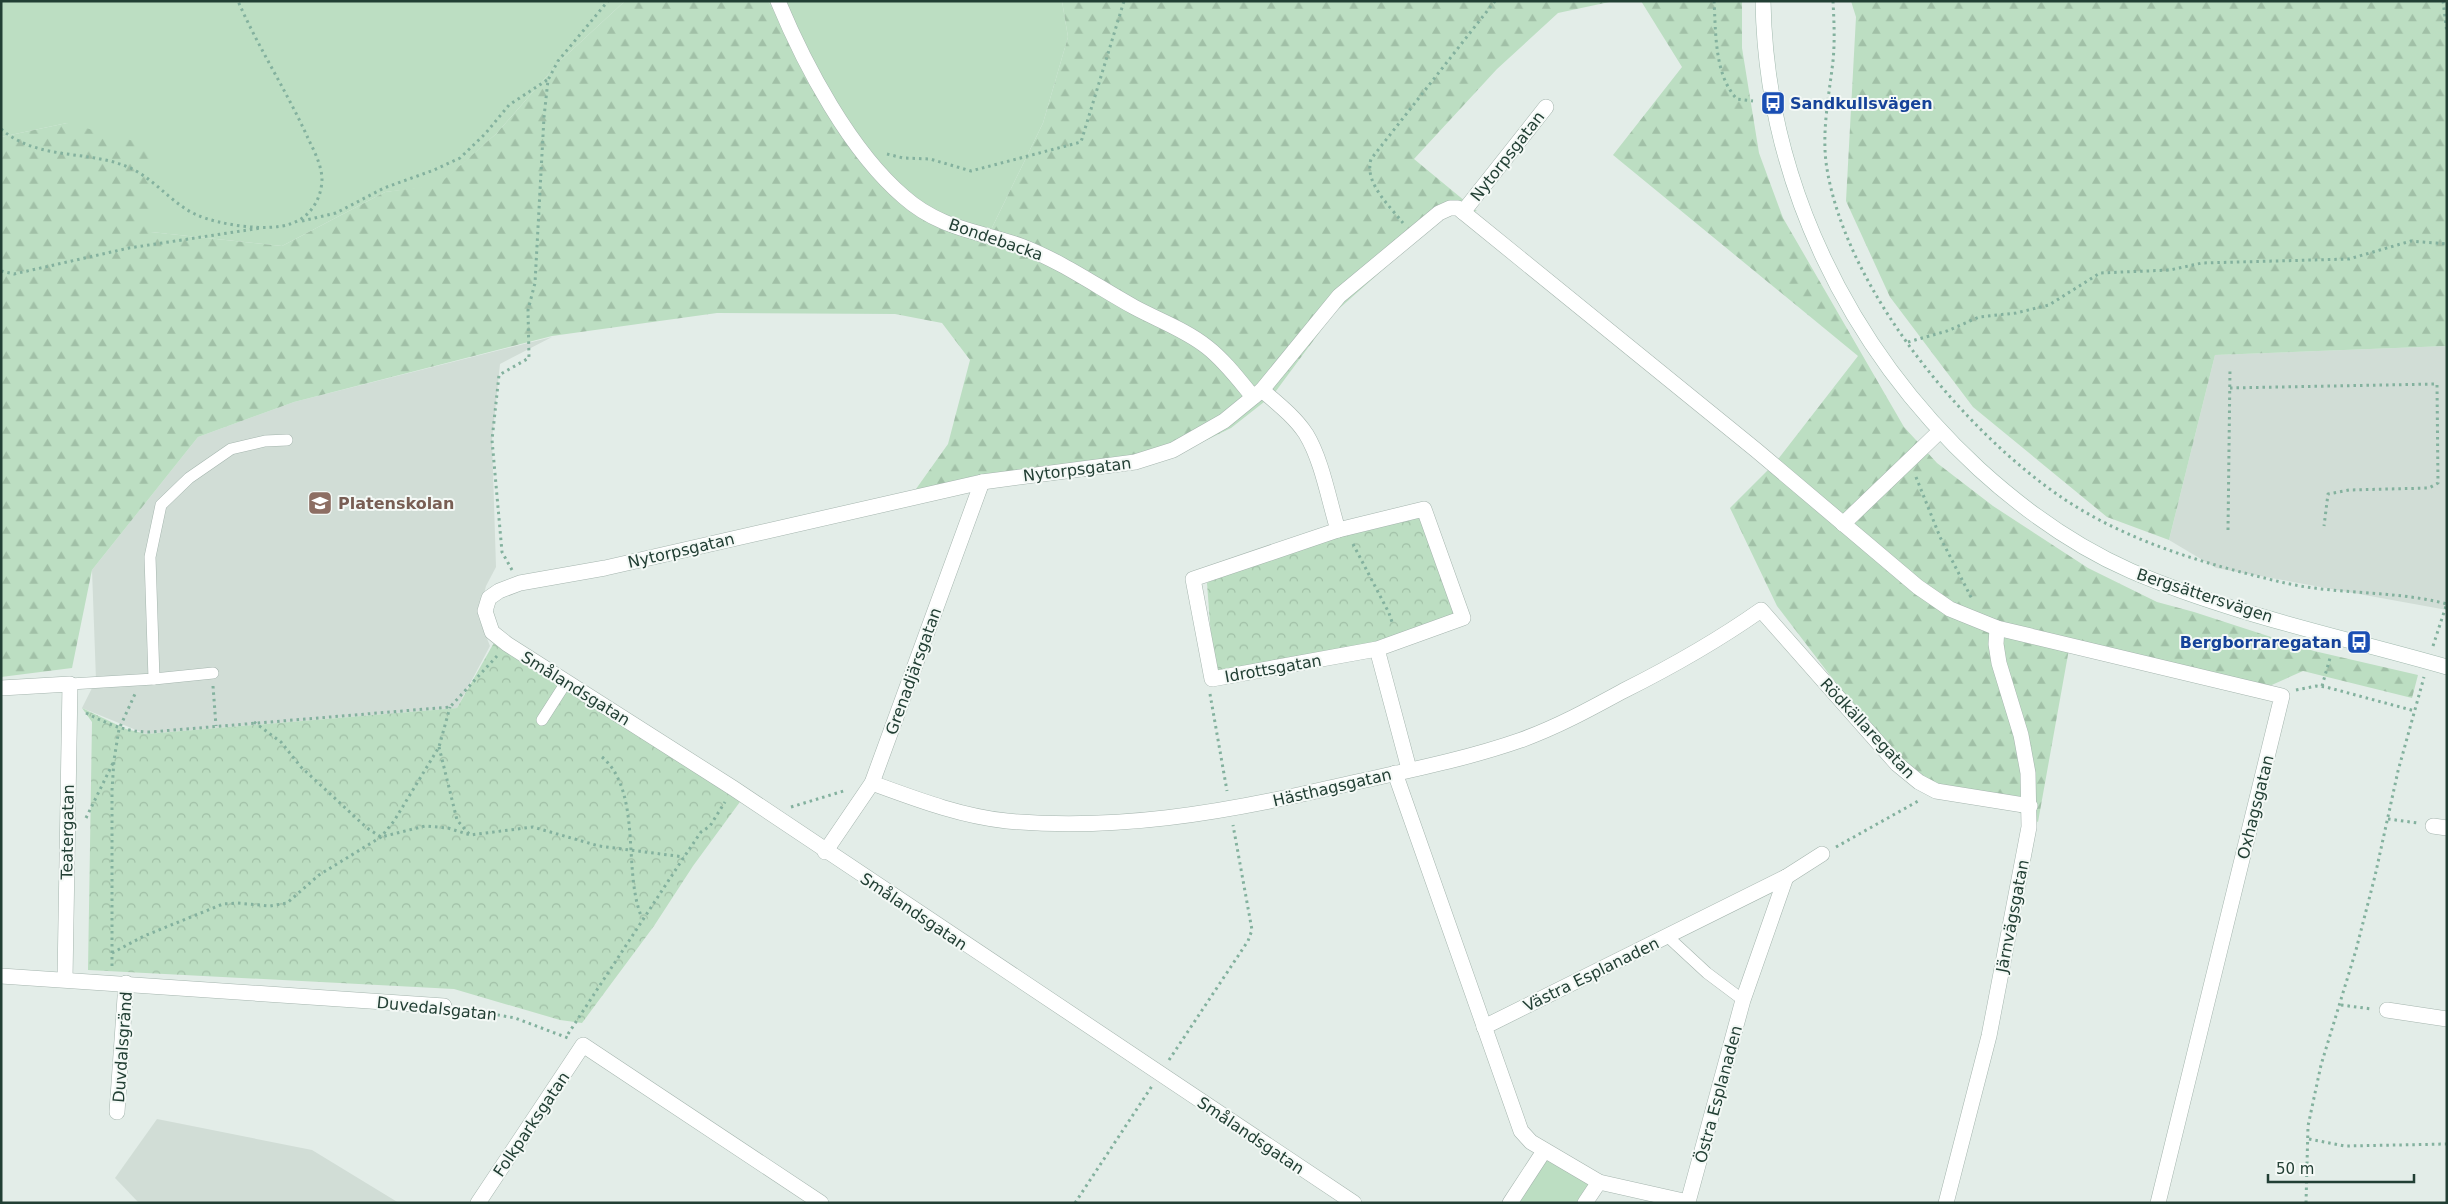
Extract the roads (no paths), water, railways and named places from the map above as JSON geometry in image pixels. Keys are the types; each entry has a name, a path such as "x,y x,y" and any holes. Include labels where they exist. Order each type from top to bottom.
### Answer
{"street":[{"name":"Bondebacka","path":"778,1 811,70 843,124 879,172 904,198 935,218 960,229 1020,246 1060,262 1108,293 1179,330 1207,347 1257,394"},
{"name":"Bergsättersvägen","path":"1763,1 1768,77 1784,153 1811,230 1826,266 1860,328 1903,389 1940,431 1996,485 2025,509 2056,531 2129,570 2198,596 2447,667"},
{"name":"Nytorpsgatan","path":"485,611 489,598 499,591 520,583 605,568 982,482 1135,462 1173,450 1202,436 1257,394 1339,296 1413,234 1439,213 1450,208 1458,208 1464,212 1546,107"},
{"path":"1464,212 1933,599 1957,612 1991,626"},
{"path":"1257,394 1292,417 1306,434 1316,456 1342,529"},
{"path":"1843,524 1940,431"},
{"name":"Grenadjärsgatan","path":"825,852 872,783 982,482"},
{"name":"Idrottsgatan","path":"1424,509 1463,618 1377,649 1212,679 1193,579 1342,529 1424,509"},
{"name":"Hästhagsgatan","path":"872,783 951,811 1005,821 1053,824 1146,821 1230,809 1480,753 1523,739 1572,718 1684,660 1723,637 1762,610"},
{"name":"Rödkällaregatan","path":"1762,610 1898,764 1919,782 1936,791 2030,806"},
{"name":"Smålandsgatan","path":"485,611 492,632 507,644 733,788 825,852 1354,1203"},
{"name":"Oxhagsgatan","path":"1991,626 2282,696 2158,1203"},
{"name":"Järnvägsgatan","path":"1946,1203 1989,1036 2026,845 2030,806 2028,773 2021,735 1999,663 1991,626"},
{"path":"1377,649 1402,771 1484,1027 1521,1131 1544,1151 1599,1182 1585,1203"},
{"path":"1,688 70,684"},
{"name":"Teatergatan","path":"65,979 70,684"},
{"name":"Västra Esplanaden","path":"1484,1027 1786,877 1822,854"},
{"name":"Östra Esplanaden","path":"1599,1182 1688,1202 1744,1000 1786,877"},
{"name":"Duvedalsgatan","path":"1,976 119,982 444,1006"},
{"name":"Duvdalsgränd","path":"117,1112 119,982"},
{"path":"2387,1010 2447,1019"},
{"name":"Folkparksgatan","path":"478,1203 583,1045 821,1203"},
{"path":"1510,1203 1544,1151"}],"lane":[{"path":"154,679 150,558 161,505 189,478 231,449 265,441 287,440"},
{"path":"70,684 154,679 212,673"},
{"path":"542,720 567,681"},
{"path":"1667,936 1707,973 1744,1000"}],"place":[{"name":"Sandkullsvägen","path":"1773,103"},
{"name":"Platenskolan","path":"320,503"},
{"name":"Bergborraregatan","path":"2359,642"}]}
